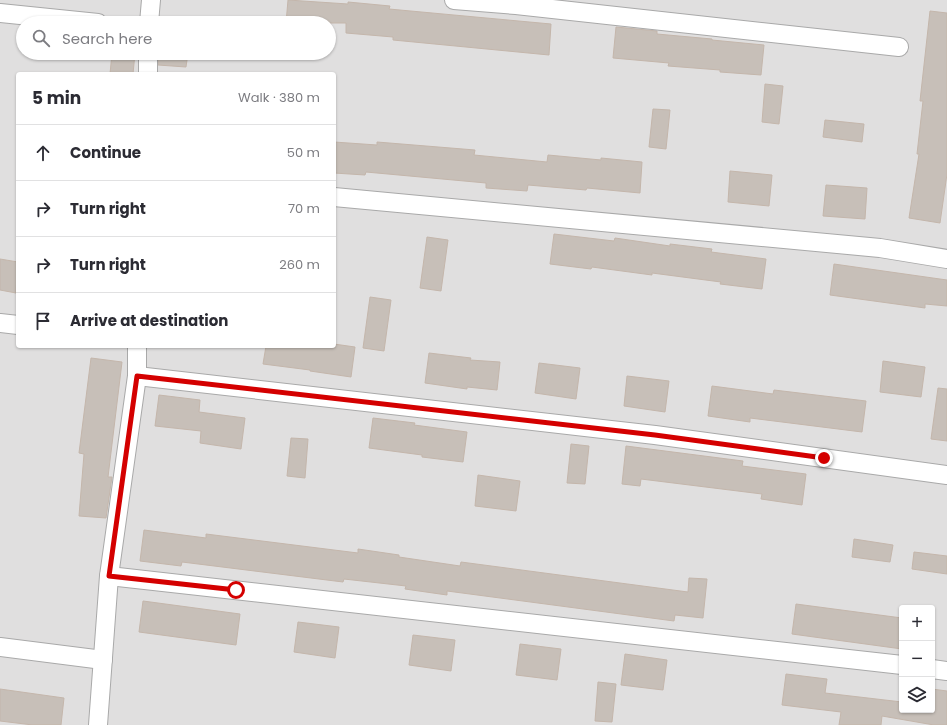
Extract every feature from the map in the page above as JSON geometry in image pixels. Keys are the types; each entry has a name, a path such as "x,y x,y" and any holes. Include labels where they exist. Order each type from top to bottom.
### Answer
{"street":[{"path":"150,16 151,0"},
{"path":"454,0 524,6 899,46"},
{"path":"0,13 29,16"},
{"path":"148,60 148,72"},
{"path":"336,197 880,248 947,259"},
{"path":"0,323 16,325"},
{"path":"98,725 109,576 137,376 137,348"},
{"path":"137,376 655,435 947,476"},
{"path":"109,576 899,665"},
{"path":"0,647 103,660"},
{"path":"935,669 947,670"}],"shaded area":[{"path":"0,0 947,0 947,725 0,725"}],"building":[{"path":"288,0 348,4 348,2 390,6 389,9 551,24 549,55 393,40 393,37 346,33 346,23 336,23 336,16 287,16"},
{"path":"930,11 947,13 947,174 940,223 909,218 919,154 917,154 923,101 920,101"},
{"path":"616,27 657,31 657,34 764,45 761,75 720,72 720,70 668,66 669,63 613,58"},
{"path":"111,60 134,60 133,72 110,72"},
{"path":"158,60 187,60 186,67 158,65"},
{"path":"765,84 783,86 779,124 762,122"},
{"path":"653,109 670,110 666,149 649,147"},
{"path":"825,120 864,124 862,142 823,137"},
{"path":"336,142 377,145 377,142 475,150 474,155 547,162 548,155 642,162 640,193 587,188 586,190 528,185 527,191 486,188 486,183 366,172 365,175 336,173"},
{"path":"730,171 772,175 769,206 728,202"},
{"path":"826,185 867,188 865,219 823,216"},
{"path":"554,234 614,241 615,238 670,246 670,244 712,249 711,252 766,259 762,289 652,273 652,275 592,267 591,269 550,264"},
{"path":"427,237 448,240 441,291 420,288"},
{"path":"0,259 16,262 16,293 0,290"},
{"path":"834,264 947,280 947,306 925,304 925,308 830,295"},
{"path":"370,297 391,300 384,351 363,348"},
{"path":"336,344 355,347 351,377 263,364 266,348 336,348"},
{"path":"429,353 471,358 470,360 500,362 497,390 467,387 467,389 425,383"},
{"path":"91,358 122,362 108,477 112,477 106,518 79,516 84,454 79,453"},
{"path":"883,361 925,367 921,397 880,392"},
{"path":"539,363 580,368 576,399 535,393"},
{"path":"627,376 669,381 665,412 624,406"},
{"path":"712,386 773,394 774,390 866,401 862,432 750,418 750,422 708,416"},
{"path":"938,388 947,389 947,441 931,439"},
{"path":"159,395 200,400 199,412 245,418 241,449 200,443 201,431 155,426"},
{"path":"373,418 415,423 414,425 467,432 463,462 369,448"},
{"path":"291,438 308,439 305,478 287,476"},
{"path":"571,444 589,446 585,484 567,483"},
{"path":"626,446 743,461 742,466 806,474 802,505 761,499 762,494 641,479 640,486 622,484"},
{"path":"478,475 520,481 516,511 475,506"},
{"path":"144,530 206,538 206,534 358,553 358,549 460,566 461,562 688,592 689,578 707,579 703,618 675,615 674,621 447,591 447,595 405,589 406,586 344,579 343,582 182,562 181,566 140,561"},
{"path":"854,539 893,545 890,562 852,557"},
{"path":"914,552 947,556 947,574 912,569"},
{"path":"143,601 240,614 236,645 139,632"},
{"path":"796,604 899,618 899,649 792,634"},
{"path":"298,622 339,627 335,658 294,652"},
{"path":"413,635 455,640 451,671 409,665"},
{"path":"520,644 561,649 557,680 516,675"},
{"path":"625,654 667,660 663,690 621,685"},
{"path":"786,674 827,679 825,693 899,702 899,713 935,713 935,689 947,691 947,725 934,725 882,716 881,725 839,725 841,712 782,705"},
{"path":"598,682 616,684 612,722 595,721"},
{"path":"0,689 64,698 61,725 33,725 0,721"}],"route":[{"path":"236,590 109,576 137,376 655,435 824,458"}]}
